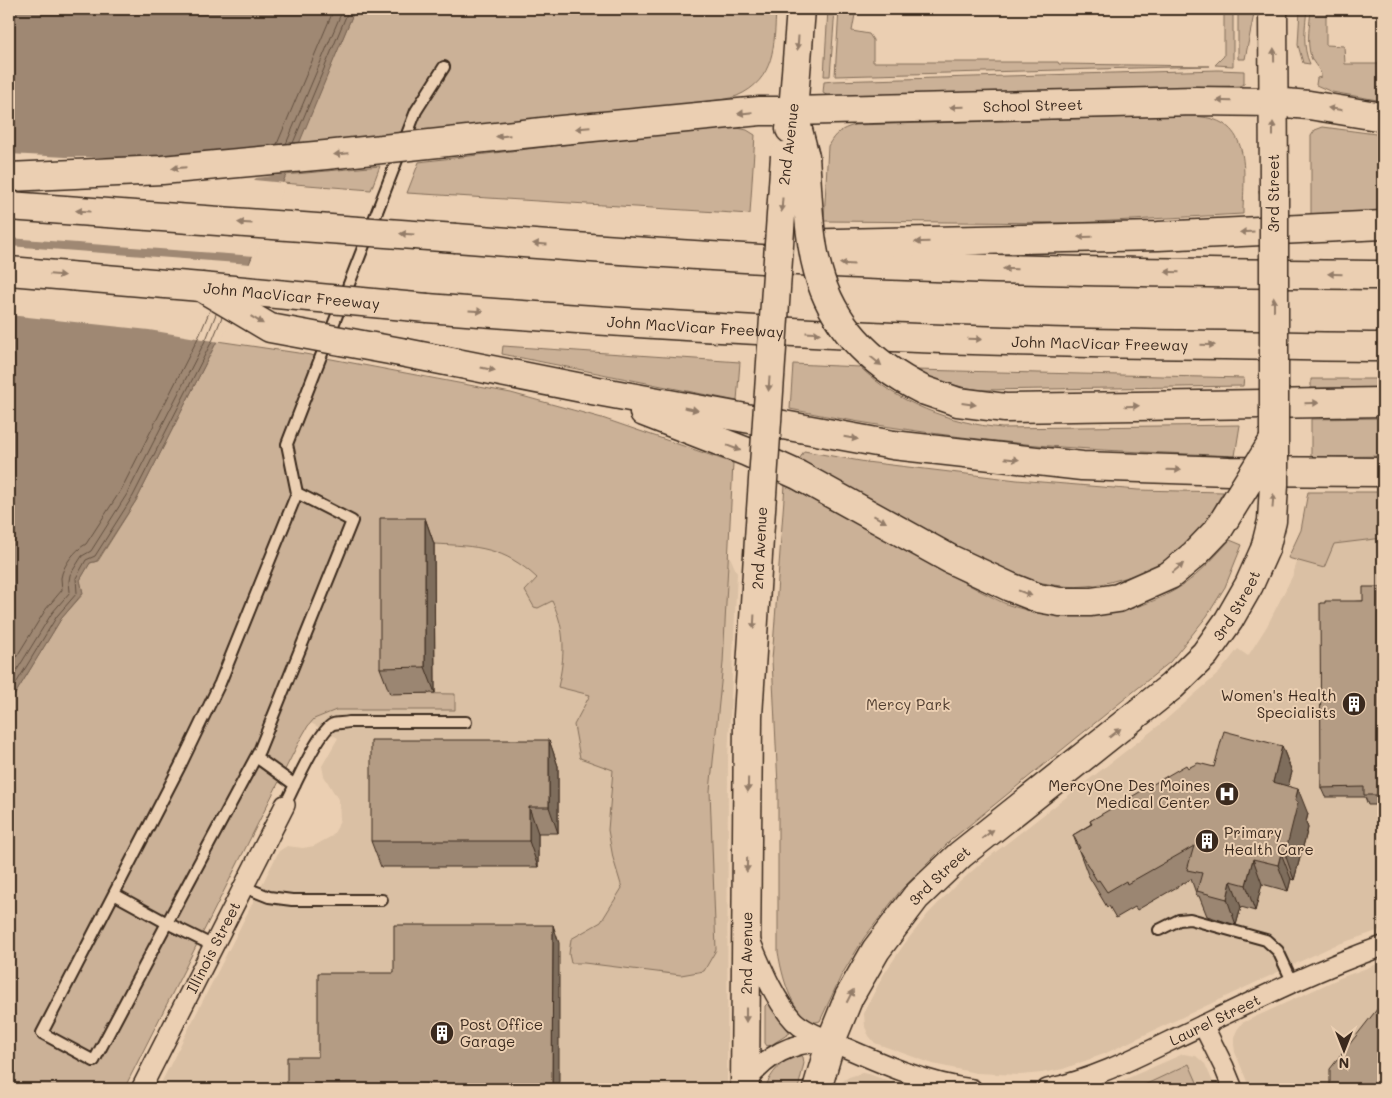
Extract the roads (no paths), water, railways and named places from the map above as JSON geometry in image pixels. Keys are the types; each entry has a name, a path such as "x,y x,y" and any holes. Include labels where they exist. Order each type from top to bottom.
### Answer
{"main road":[{"name":"2nd Avenue","path":"745,1086 748,716 759,539 795,157 793,111 801,9"},
{"name":"3rd Street","path":"831,1041 849,997 876,950 916,898 960,855 1172,686 1205,654 1229,620 1249,585 1265,549 1272,521 1274,484 1273,9"},
{"name":"School Street","path":"9,177 162,170 760,111 1196,101 1273,102 1309,105 1383,117"},
{"path":"795,157 818,271 833,310 865,352 895,375 923,390 958,402 1005,408 1383,402"},
{"path":"9,206 741,259 1034,270 1383,275"},
{"path":"588,248 1158,236 1383,225"},
{"name":"John MacVicar Freeway","path":"9,271 200,286 427,308 894,337 1083,343 1383,347"},
{"path":"200,286 270,328 592,390 893,445 1082,466 1162,470 1383,472"},
{"path":"592,390 798,475 950,558 1010,587 1038,598 1060,602 1091,602 1118,598 1170,575 1195,554 1218,530 1274,440"},
{"path":"817,1089 831,1041"}],"street":[{"name":"Illinois Street","path":"141,1089 285,805"},
{"path":"746,932 775,992 795,1021 810,1032 861,1056 914,1075 955,1087 972,1089"},
{"name":"Laurel Street","path":"1047,1089 1073,1084 1105,1072 1292,983 1341,961 1383,946"},
{"path":"1203,1025 1233,1089"},
{"path":"745,1086 757,1068 771,1056 789,1047 807,1042 831,1041"}],"lane":[{"path":"297,493 352,520 256,757 94,1061 42,1033 181,764 220,683 297,493 286,444 416,111 444,67"},
{"path":"285,805 316,743 323,732 333,724 348,722 466,722"},
{"path":"256,757 295,785"},
{"path":"244,887 269,897 292,900 382,900"},
{"path":"114,894 214,946"},
{"path":"1159,930 1179,920 1190,919 1266,940 1278,951 1292,983"}],"water":[{"path":"9,9 355,9 217,341 137,499 97,561 90,563 80,580 83,593 61,619 9,704"}],"place":[{"name":"Women's Health Specialists","path":"1354,704"},
{"name":"MercyOne Des Moines Medical Center","path":"1227,794"},
{"name":"Primary Health Care","path":"1207,841"},
{"name":"Post Office Garage","path":"442,1033"}],"park label":[{"name":"Mercy Park","path":"908,704"}]}
